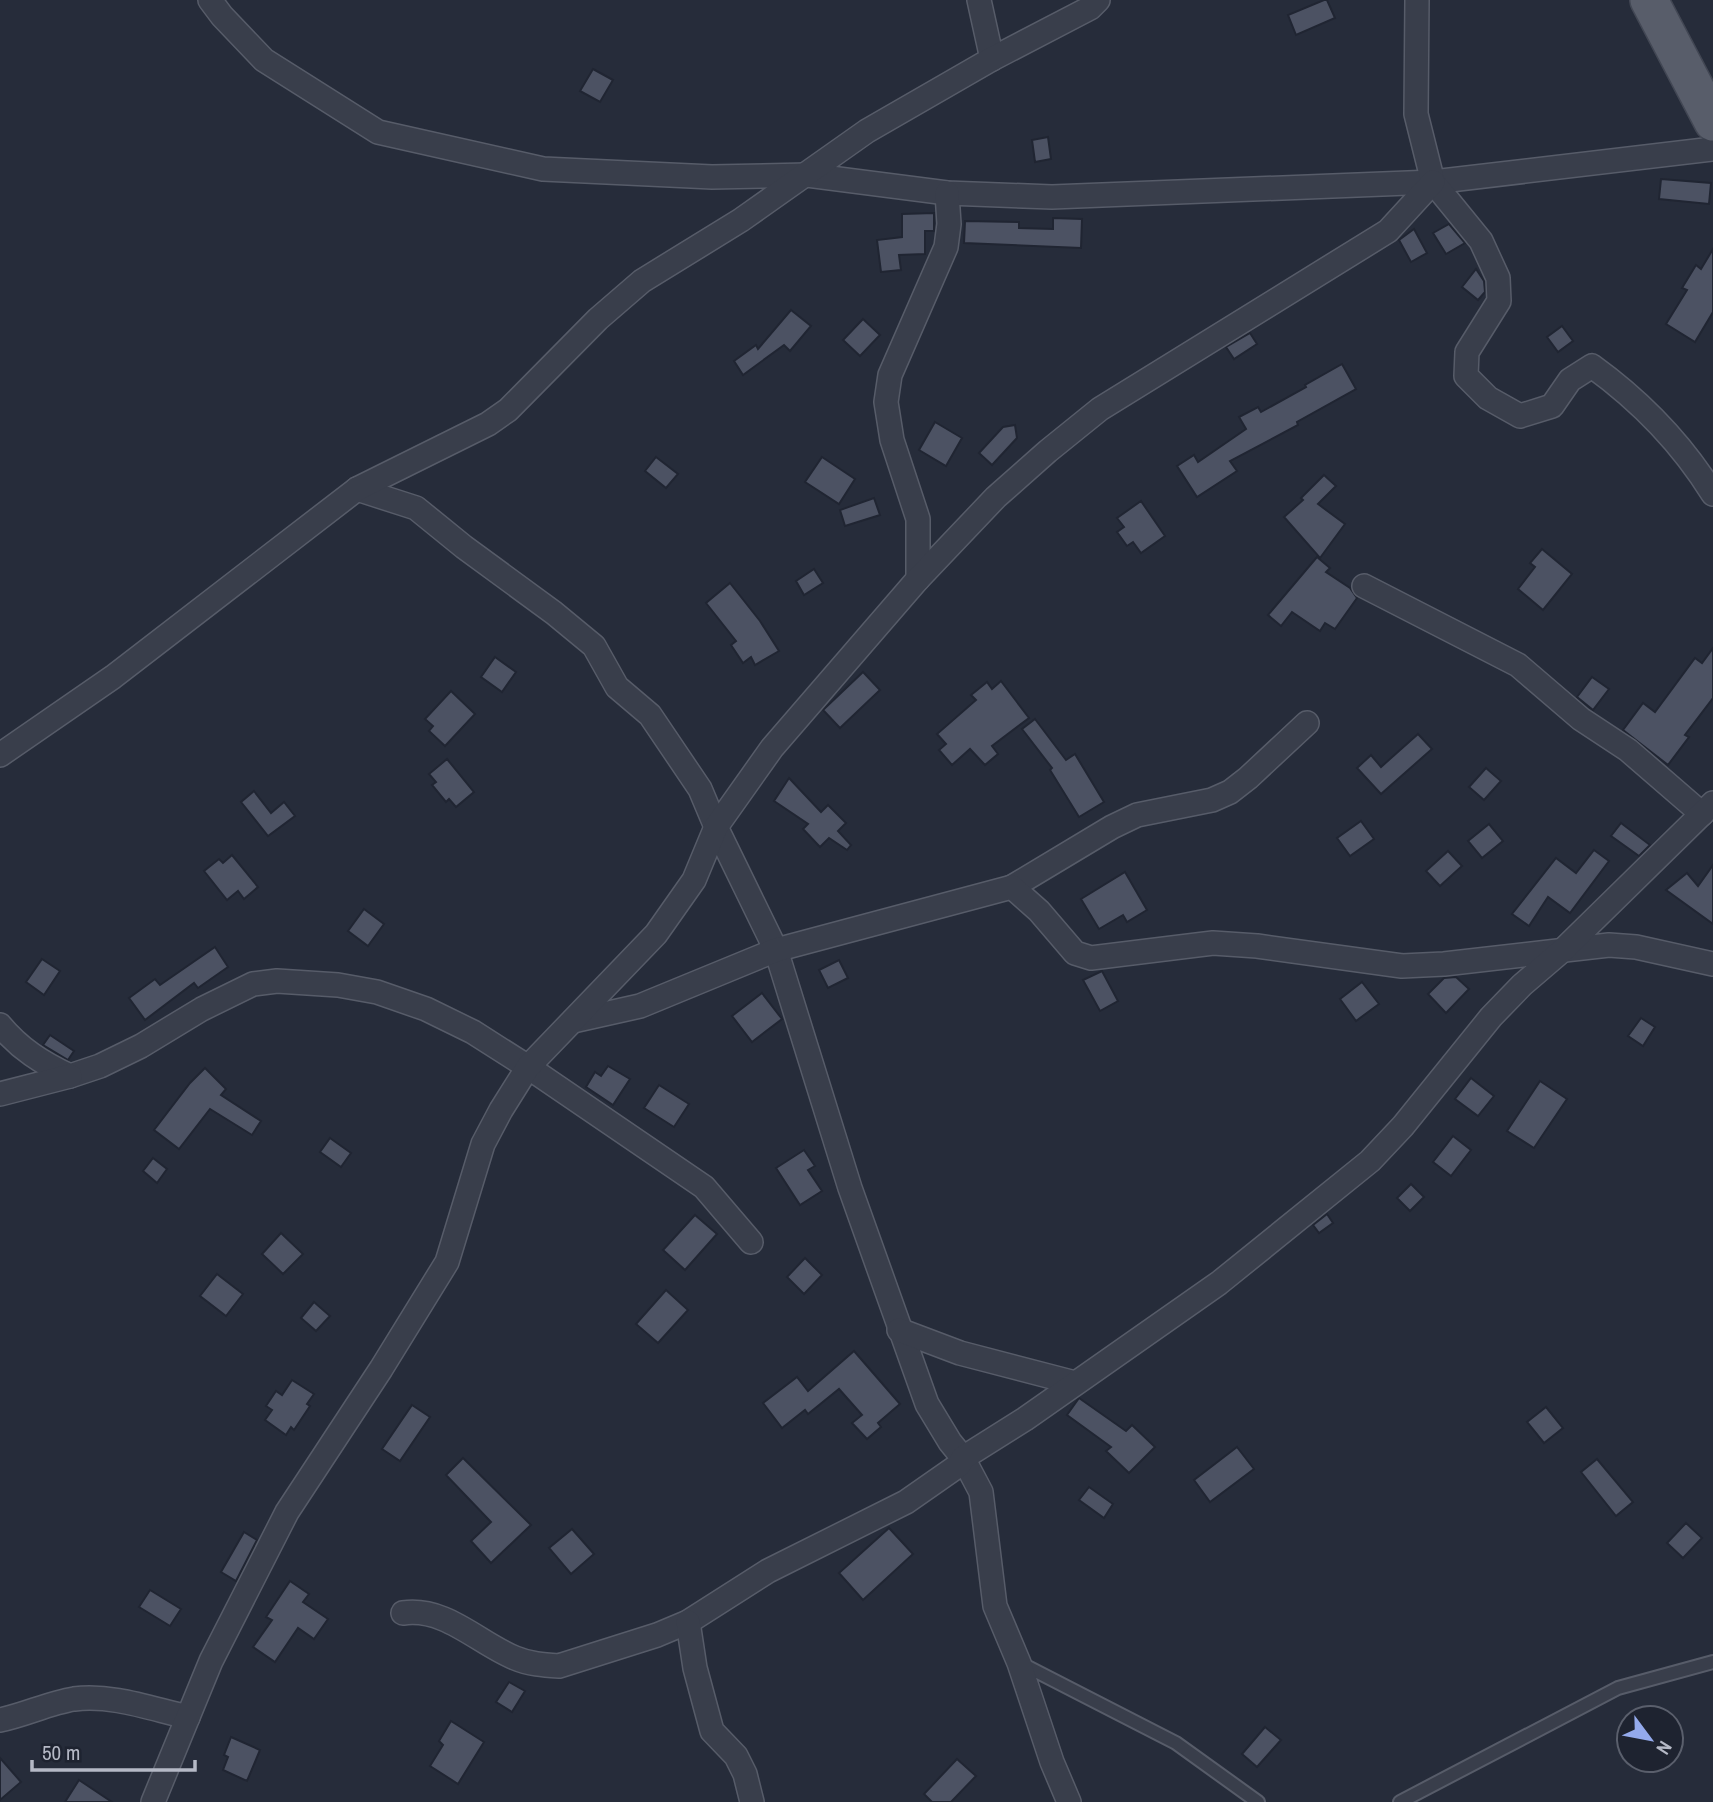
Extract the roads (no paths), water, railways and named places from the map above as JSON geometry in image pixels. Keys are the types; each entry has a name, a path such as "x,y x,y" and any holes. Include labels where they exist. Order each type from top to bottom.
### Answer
{"main road":[{"path":"1649,0 1713,122"}],"street":[{"path":"210,0 264,60 378,132 543,169 712,177 807,175 947,193 1052,197 1433,181 1713,149"},
{"path":"979,0 992,59"},
{"path":"0,755 113,677 357,489 488,424 508,410 598,319 642,281 741,220 867,131 992,59 1090,8 1098,0"},
{"path":"1418,0 1416,114 1433,181 1481,242 1498,278 1499,301 1467,352 1466,376 1488,398 1520,416 1552,405 1570,380 1592,366 1612,380 1667,432 1713,494"},
{"path":"153,1802 211,1661 287,1512 447,1262 486,1136 528,1067 656,934 694,880 716,827 772,748 918,579 996,497 1100,409 1388,231 1433,181"},
{"path":"918,579 918,519 892,440 886,402 890,375 946,247 949,224 947,193"},
{"path":"357,489 416,508 594,646 617,687 650,715 701,789 716,827 776,950 850,1188 927,1404 963,1458 981,1492 995,1606 1019,1662 1052,1762 1069,1802"},
{"path":"403,1613 417,1611 435,1615 518,1660 559,1666 657,1635 688,1622 768,1571 906,1502 959,1465 963,1458 1025,1419 1219,1283 1370,1161 1403,1126 1491,1017 1708,809 1581,719 1518,664 1364,586"},
{"path":"572,1021 640,1006 776,950 1012,887 1137,815 1212,800 1230,792 1307,723"},
{"path":"1012,887 1039,911 1075,953 1091,958 1213,943 1258,946 1402,966 1444,964 1609,945 1636,947 1713,964"},
{"path":"0,1094 100,1066 253,984 277,981 338,985 377,992 426,1009 473,1032 528,1067 704,1187 751,1242"},
{"path":"0,1025 13,1040 41,1062 70,1076"},
{"path":"899,1330 960,1353 1076,1383"},
{"path":"688,1622 695,1668 712,1731 736,1756 745,1774 752,1802"},
{"path":"0,1720 77,1699 104,1699 188,1717"}],"lane":[{"path":"1019,1662 1176,1743 1258,1802"},
{"path":"1400,1802 1618,1688 1713,1662"}]}
